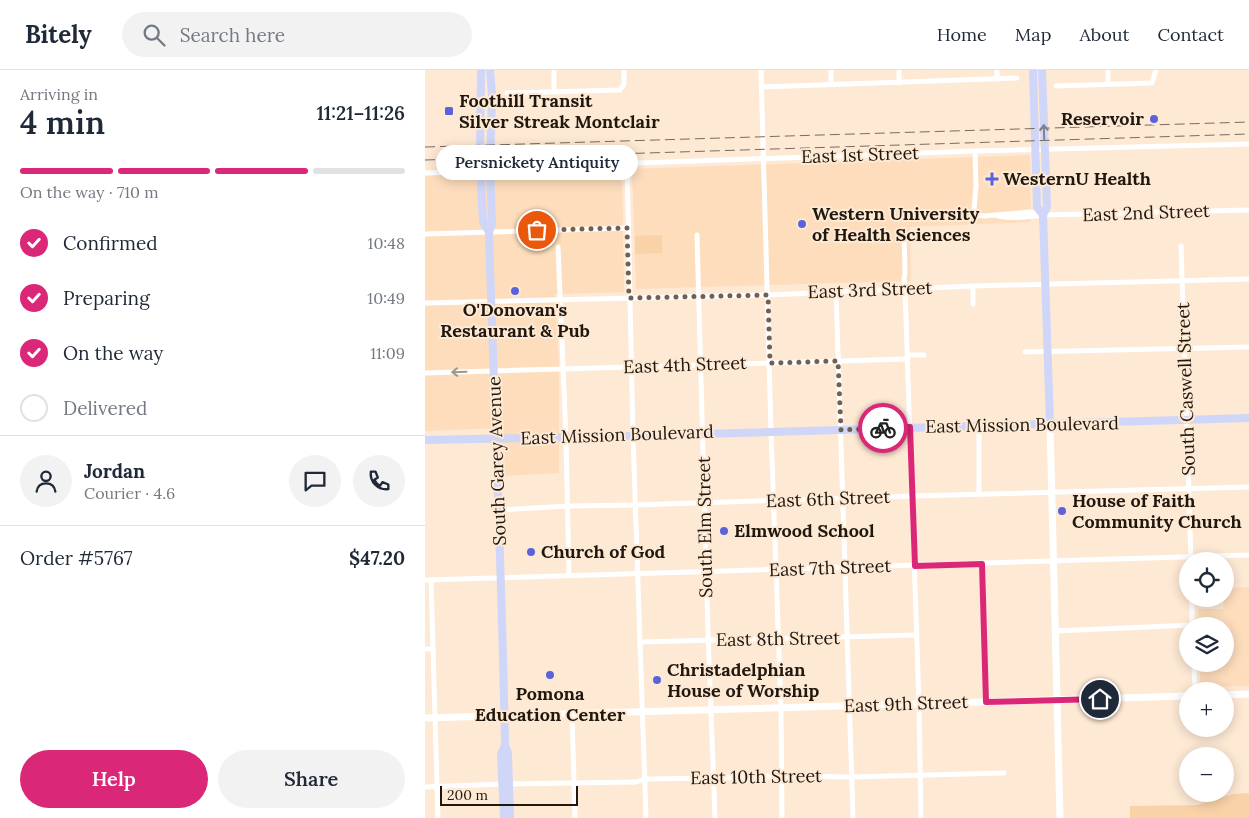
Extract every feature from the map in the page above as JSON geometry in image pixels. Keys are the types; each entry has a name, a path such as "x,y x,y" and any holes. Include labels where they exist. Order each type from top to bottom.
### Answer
{"main road":[{"name":"South Garey Avenue","path":"481,70 479,136 483,222 489,232 505,745 508,753 504,818"},
{"path":"489,232 492,224 490,157 491,70"},
{"path":"1033,70 1037,206 1043,215"},
{"path":"1042,70 1047,207 1043,215 1050,424"},
{"name":"East Mission Boulevard","path":"425,440 567,438 1249,418"},
{"name":"South Garey Avenue","path":"506,784 510,818"}],"street":[{"path":"554,70 554,91"},
{"path":"507,93 620,90 624,84 624,70"},
{"path":"761,70 781,709 782,818"},
{"path":"831,70 831,84"},
{"path":"899,70 899,82"},
{"path":"997,70 997,79"},
{"path":"1108,70 1108,84"},
{"path":"1056,86 1152,83 1155,70"},
{"path":"762,87 1017,78"},
{"name":"East 1st Street","path":"425,173 627,163 1029,149 1249,144"},
{"name":"East 2nd Street","path":"975,151 976,186 974,209 975,215 979,216 1006,218 1043,215 1249,210"},
{"path":"627,163 627,228 641,712 646,818"},
{"path":"425,234 627,228"},
{"path":"904,230 905,274 907,278 905,288 915,566 921,818"},
{"name":"South Elm Street","path":"697,235 708,640 715,818"},
{"name":"South Caswell Street","path":"1181,246 1191,552"},
{"path":"558,247 567,438 569,575"},
{"name":"East 3rd Street","path":"425,303 768,295 905,288 1249,279"},
{"path":"973,286 973,304"},
{"path":"836,291 853,818"},
{"path":"1025,352 1249,347"},
{"name":"East 4th Street","path":"425,373 838,361 924,355"},
{"path":"1050,424 1060,818"},
{"path":"979,426 979,494"},
{"name":"East 6th Street","path":"498,510 568,506 1249,487"},
{"name":"East 7th Street","path":"1234,557 1249,556"},
{"name":"East 7th Street","path":"428,580 1052,561 1179,559"},
{"path":"982,564 986,702"},
{"path":"428,580 433,649 438,818"},
{"path":"1055,631 1179,626"},
{"name":"East 8th Street","path":"640,642 916,635"},
{"path":"425,650 433,649"},
{"path":"1234,694 1249,694"},
{"name":"East 9th Street","path":"425,718 1179,696"},
{"path":"572,714 575,818"},
{"name":"East 10th Street","path":"425,787 636,782 645,778 852,777 1003,773"}],"shaded area":[{"name":"Western University of Health Sciences","path":"1030,155 1031,222 910,227 911,281 636,289 632,169"},
{"path":"622,167 624,292 555,294 559,365 559,473 503,476 502,428 425,431 425,176"},
{"path":"662,235 662,253 635,254 635,236"},
{"path":"1249,587 1249,686 1234,686 1234,682 1200,682 1200,672 1234,672 1234,617 1198,617 1198,609 1234,607 1234,588"},
{"path":"1249,793 1249,818 1130,818 1130,806 1197,805 1207,802 1234,802 1234,794"}],"railway":[{"path":"425,147 1249,122"},
{"path":"425,160 1249,134"}],"way so far":[{"path":"537,230 627,228 629,298 768,295 770,363 838,361 841,430 883,428"}],"place":[{"name":"Foothill Transit Silver Streak Montclair","path":"449,111"},
{"name":"Reservoir","path":"1154,119"},
{"name":"WesternU Health","path":"992,179"},
{"name":"Western University of Health Sciences","path":"802,224"},
{"name":"Persnickety Antiquity","path":"537,230"},
{"name":"O'Donovan's Restaurant & Pub","path":"515,291"},
{"name":"House of Faith Community Church","path":"1062,511"},
{"name":"Elmwood School","path":"724,531"},
{"name":"Church of God","path":"531,552"},
{"name":"Pomona Education Center","path":"550,675"},
{"name":"Christadelphian House of Worship","path":"657,680"}],"route":[{"path":"883,428 910,427 915,566 982,564 986,702 1100,699"}]}
